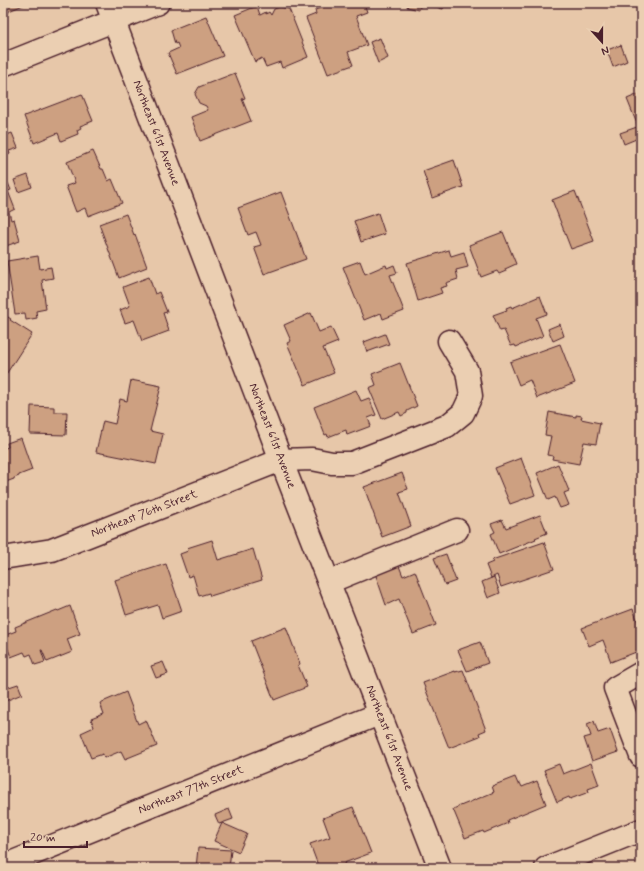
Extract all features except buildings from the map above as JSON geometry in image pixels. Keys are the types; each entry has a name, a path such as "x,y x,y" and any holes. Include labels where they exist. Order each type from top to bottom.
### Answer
{"street":[{"path":"3,66 110,12 158,3"},
{"name":"Northeast 61st Avenue","path":"110,12 281,460 440,868"},
{"name":"Northeast 76th Street","path":"3,558 52,550 281,460 312,459 332,463 352,463 447,426 462,413 471,396 467,371 449,341"},
{"path":"329,582 457,530"},
{"path":"641,673 615,688 641,756"},
{"name":"Northeast 77th Street","path":"3,866 379,714"},
{"path":"546,868 641,830"}]}
